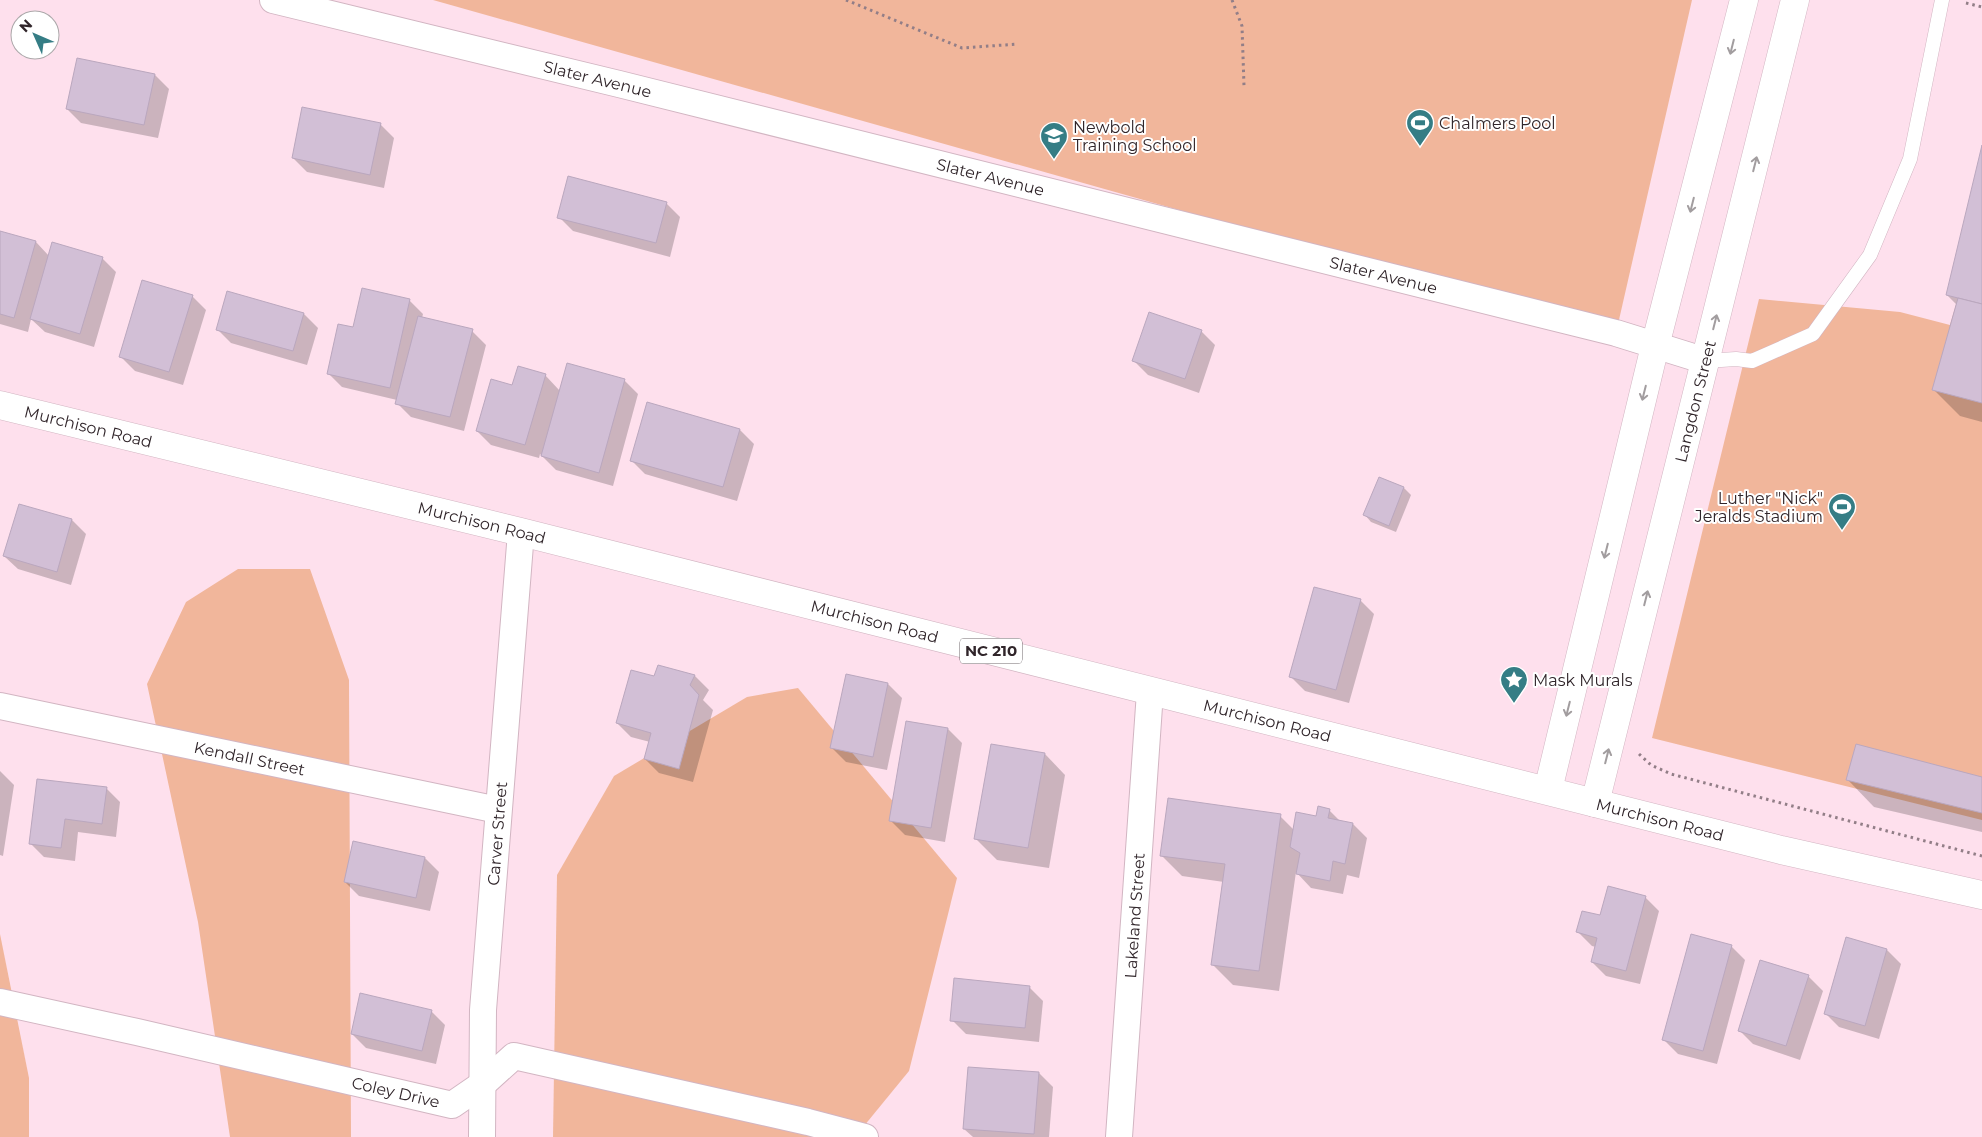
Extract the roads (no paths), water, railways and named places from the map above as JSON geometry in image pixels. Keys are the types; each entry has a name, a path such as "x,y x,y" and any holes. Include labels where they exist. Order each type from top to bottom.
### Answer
{"main road":[{"path":"1548,790 1656,346 1744,0"},
{"name":"Langdon Street","path":"1595,803 1795,0"},
{"name":"Murchison Road","path":"0,405 521,532 1781,850 1982,894"}],"street":[{"name":"Slater Avenue","path":"272,0 1616,333 1706,361"},
{"name":"Carver Street","path":"482,1137 484,1083 483,1010 521,532"},
{"name":"Lakeland Street","path":"1119,1137 1150,692"},
{"name":"Kendall Street","path":"0,706 498,810"},
{"name":"Coley Drive","path":"0,1002 452,1105 484,1083 514,1056 808,1122 866,1137"}],"lane":[{"path":"1706,361 1736,359 1752,361 1813,334 1870,255 1910,159 1942,0"}],"place":[{"name":"Chalmers Pool","path":"1420,147"},
{"name":"Newbold Training School","path":"1054,160"},
{"name":"Luther \"Nick\" Jeralds Stadium","path":"1842,531"},
{"name":"Mask Murals","path":"1514,704"}]}
